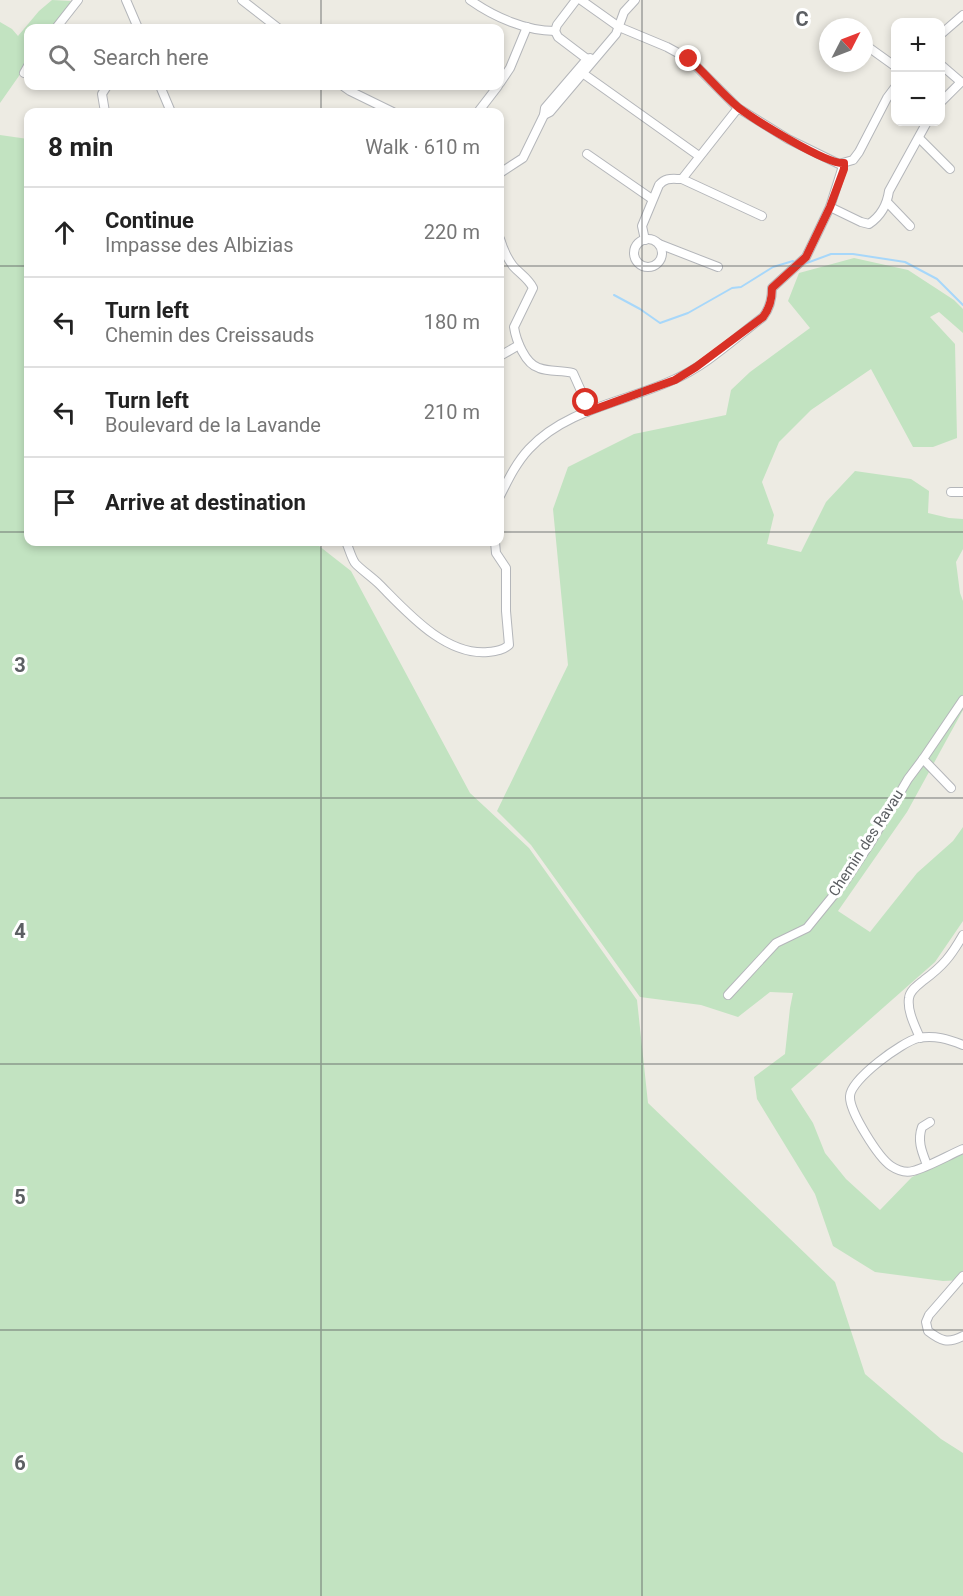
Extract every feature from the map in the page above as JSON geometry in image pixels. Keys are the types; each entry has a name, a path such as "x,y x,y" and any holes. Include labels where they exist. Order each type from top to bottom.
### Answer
{"street":[{"path":"59,24 78,0"},
{"path":"126,0 136,24"},
{"path":"242,0 273,24"},
{"path":"470,0 489,12 527,27 555,31"},
{"path":"576,0 557,24 555,31 558,37 587,59"},
{"path":"581,0 619,27 689,59 738,108 788,139 833,162 844,163 853,160 891,93"},
{"path":"504,170 523,158 544,115 545,108 616,34 624,12 635,0"},
{"path":"945,31 963,15"},
{"path":"504,77 527,27"},
{"path":"873,50 891,63"},
{"path":"581,72 587,59 596,56"},
{"path":"945,68 962,83 945,98"},
{"path":"581,72 699,156"},
{"path":"104,90 102,94 104,108"},
{"path":"162,90 169,108"},
{"path":"349,90 382,108"},
{"path":"481,108 494,90"},
{"path":"682,179 738,108"},
{"path":"830,207 861,222 869,224 877,219 887,202 889,191 925,126"},
{"path":"919,138 951,169"},
{"path":"587,154 652,199"},
{"path":"504,488 517,464 529,449 550,430 587,412 675,380 763,317 772,300 772,288 806,257 830,207 844,163"},
{"path":"645,240 642,226 652,199 663,180 668,178 682,179 762,216"},
{"path":"887,202 910,226"},
{"path":"659,244 662,249 662,259 654,266 644,267 636,261 634,250 645,240 655,241 718,267"},
{"path":"504,250 507,258 529,280 533,288 514,327 519,345 530,362 537,368 573,373 586,402 587,412"},
{"path":"504,354 519,345"},
{"path":"951,492 963,492"},
{"path":"348,546 355,564 416,621 453,646 466,651 498,651 510,645 510,640 506,619 506,568 496,553 495,546"},
{"name":"Chemin des Ravau","path":"728,995 776,943 807,928 846,880 908,779 963,700"},
{"path":"923,759 951,788"},
{"path":"920,1038 910,1014 909,996 914,988 941,968 951,957 963,935"},
{"path":"963,1045 933,1036 908,1041 856,1082 849,1098 858,1120 882,1158 901,1171 912,1172 963,1149"},
{"path":"927,1165 921,1151 920,1138 922,1127 930,1122"},
{"path":"963,1276 928,1315 926,1322 927,1331 938,1338 952,1341 963,1336"}],"green space":[{"path":"52,0 71,1 56,24 28,24"},
{"path":"0,22 12,29 18,36 24,29 24,69 0,103"},
{"path":"0,135 24,138 24,546 319,546 351,571 470,793 529,848 637,1000 648,1103 835,1282 865,1374 941,1439 963,1453 963,1596 0,1596"},
{"path":"854,258 908,270 954,300 963,309 963,333 939,312 930,317 955,344 957,438 933,447 913,447 871,369 811,410 779,442 762,482 774,515 767,544 801,552 826,502 855,471 911,479 929,491 928,513 963,519 963,549 956,562 963,601 963,710 907,812 838,911 870,932 917,873 953,841 963,827 963,921 935,962 791,1089 813,1123 825,1153 846,1179 880,1210 912,1177 963,1154 963,1280 943,1281 875,1272 833,1246 815,1194 757,1099 754,1077 785,1054 793,993 770,992 738,1017 701,1005 640,997 531,845 497,811 568,665 553,509 568,467 634,434 726,415 731,390 750,372 810,328 788,301 799,273"}],"waterway":[{"path":"803,262 804,264 831,254 853,254 905,262 937,279 963,305"},
{"path":"614,295 660,323 688,313 732,288 741,287 773,267 793,261 796,263"}],"route":[{"path":"586,402 587,412 597,406 675,380 763,317 772,300 772,288 806,257 830,207 844,169 844,163 833,162 788,139 738,108 689,59"}]}
